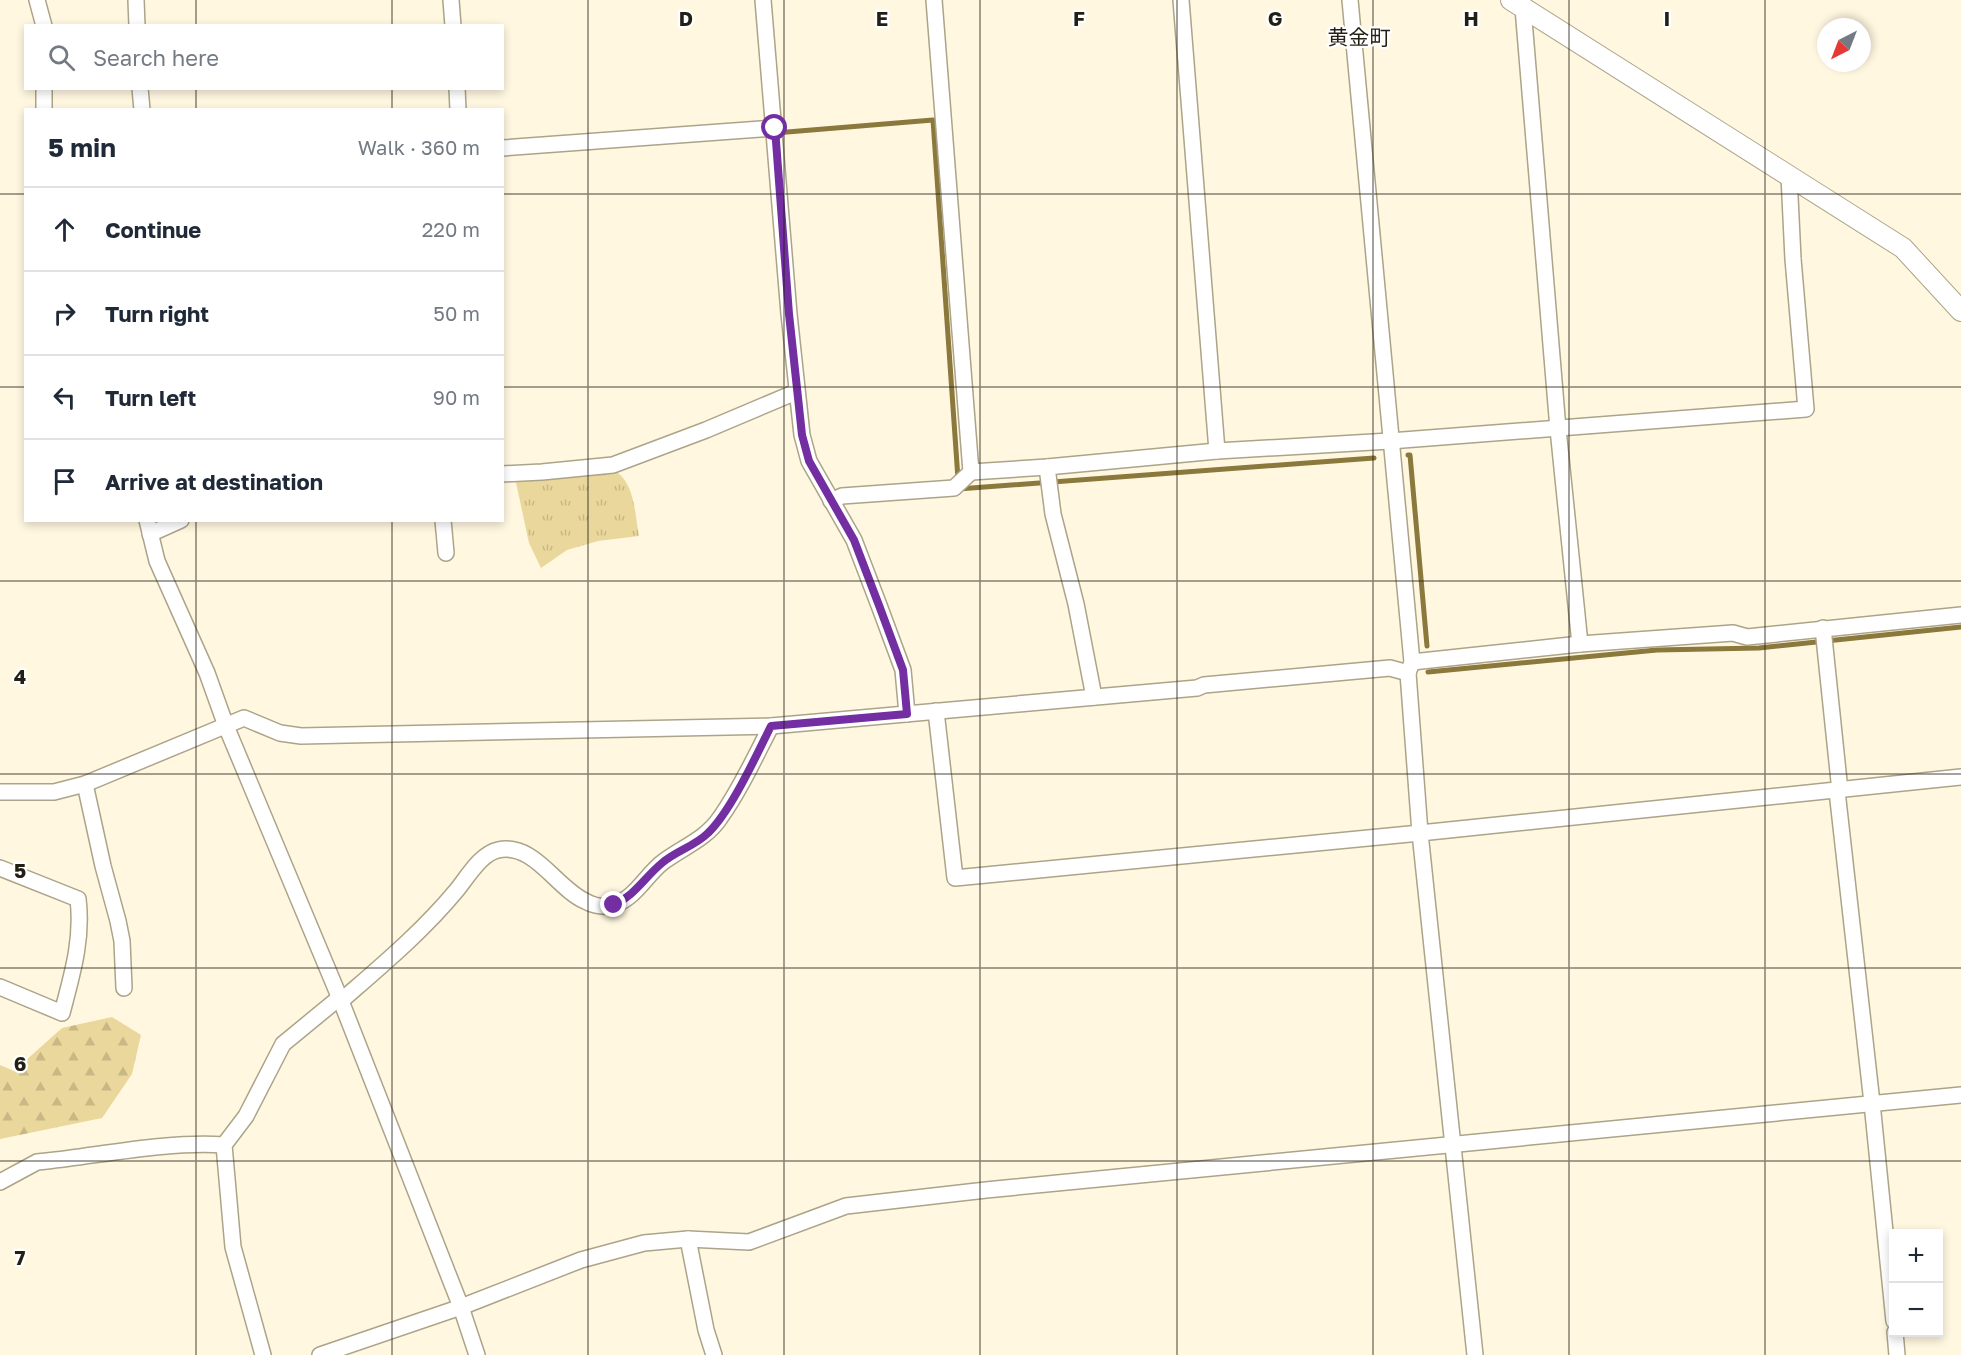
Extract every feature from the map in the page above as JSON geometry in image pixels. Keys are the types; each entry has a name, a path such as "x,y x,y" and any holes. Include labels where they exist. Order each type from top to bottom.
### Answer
{"street":[{"path":"37,0 43,24"},
{"path":"136,0 137,24"},
{"path":"452,0 453,24"},
{"path":"763,0 796,392 802,435 809,461 859,552 903,670 907,714"},
{"path":"934,0 963,479"},
{"path":"1181,0 1216,451"},
{"path":"1350,0 1410,667 1420,833 1475,1355"},
{"path":"1517,4 1903,248 1961,311"},
{"path":"1517,4 1580,644"},
{"path":"44,108 45,90"},
{"path":"140,90 142,108"},
{"path":"457,90 458,108"},
{"path":"504,148 775,133"},
{"path":"831,501 842,496 963,479 1048,477 1216,451 1390,441 1806,409 1793,259 1789,176"},
{"path":"504,474 613,465 706,430 796,392"},
{"path":"1048,477 1053,514 1076,604 1094,697"},
{"path":"172,522 149,527 157,561 207,672 226,726 340,1000 461,1307 477,1355"},
{"path":"443,522 446,553"},
{"path":"0,792 54,792 85,784 244,718 280,733 301,736 771,726 1410,667 1580,644 1733,633 1747,637 1823,636 1961,615"},
{"path":"1823,636 1889,1283"},
{"path":"936,711 956,878 1961,777"},
{"path":"263,1355 233,1247 224,1145 246,1116 282,1044 340,1000 420,931 489,853 508,849 528,855 586,902 606,906 621,902 662,863 707,834 721,818 771,726"},
{"path":"85,784 122,941 124,988"},
{"path":"0,868 78,899 81,922 77,959 62,1013 0,987"},
{"path":"320,1355 461,1307 581,1260 644,1243 688,1239 750,1242 846,1206 1961,1095"},
{"path":"0,1182 37,1162 132,1150 207,1144 224,1145"},
{"path":"688,1239 706,1330 714,1355"},
{"path":"1895,1337 1897,1355"}],"green space":[{"path":"618,473 631,493 639,536 598,541 567,550 541,568 529,543 515,478"},
{"path":"112,1017 141,1035 132,1074 102,1118 0,1139 0,1065 14,1071 62,1028"}],"waterway":[{"path":"775,133 933,120 958,479"},
{"path":"1408,455 1410,455 1427,646"},
{"path":"958,489 1374,458"},
{"path":"1428,672 1657,650 1759,648 1961,627"}],"district":[{"name":"黄金町","path":"1359,38"}],"route":[{"path":"614,905 626,898 662,863 707,834 721,818 771,726 907,714 903,670 859,552 809,461 802,435 789,314 775,128"}]}
